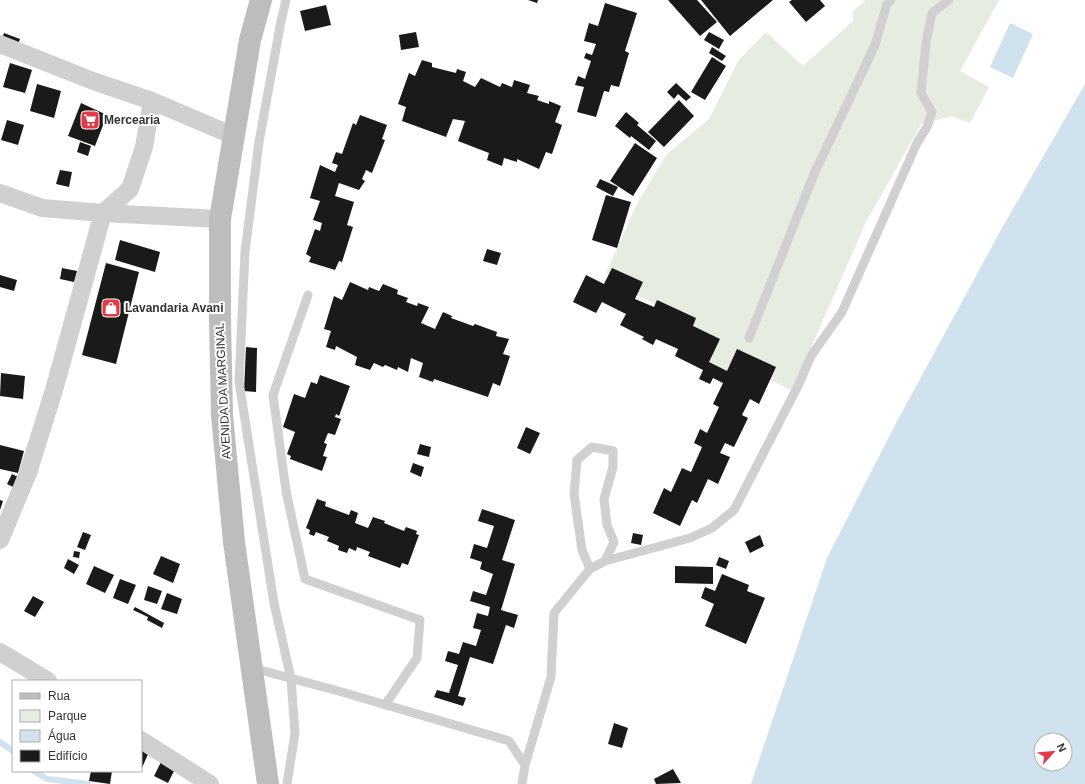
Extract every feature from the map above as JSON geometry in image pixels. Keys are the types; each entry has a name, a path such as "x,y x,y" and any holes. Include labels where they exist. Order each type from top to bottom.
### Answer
{"main road":[{"name":"AVENIDA DA MARGINAL","path":"261,0 250,40 220,219 220,320 222,416 234,542 250,668 268,784"}],"street":[{"path":"0,44 93,81 152,101 234,136"},
{"path":"0,540 28,473 54,390 104,213 130,189 144,147 152,101"},
{"path":"0,193 42,208 220,219"},
{"path":"0,652 46,680"},
{"path":"142,741 210,784"}],"lane":[{"path":"286,0 259,142 245,252 239,382 274,603 291,678 295,733 287,784"},
{"path":"749,338 814,174 875,45 887,4 891,0"},
{"path":"522,784 525,765 551,677 554,613 590,569 605,561 690,538 712,528 734,510 798,386 811,356 842,312 917,143 927,127 932,112 921,93 926,43 932,14 949,0"},
{"path":"308,295 273,395 286,491 305,579 420,620 417,658 385,705"},
{"path":"590,569 582,550 574,494 577,460 592,447 613,451 613,467 604,499 606,524 614,542 605,561"},
{"path":"250,668 291,678 509,741 525,765"}],"green space":[{"path":"866,0 999,0 960,71 989,87 970,123 951,116 921,124 866,222 792,391 733,360 724,377 706,367 692,330 694,325 635,294 637,289 606,273 637,204 666,155 709,119 738,61 766,32 803,66 853,21 853,11"}],"water":[{"path":"1010,23 1033,34 1013,78 990,67"},
{"path":"1085,84 1085,784 751,784 827,558 895,425 1002,228"}],"building":[{"path":"528,0 538,0 537,3"},
{"path":"668,0 697,0 717,22 700,36"},
{"path":"701,0 773,0 730,36"},
{"path":"792,0 820,0 825,6 806,22 789,2"},
{"path":"605,3 637,13 625,51 629,53 619,87 611,85 609,92 604,91 596,117 577,112 584,87 575,85 578,76 585,79 591,61 584,58 586,53 592,55 596,44 584,41 589,23 598,26"},
{"path":"326,5 331,25 305,31 300,11"},
{"path":"416,32 419,47 401,50 399,35"},
{"path":"709,32 724,40 719,49 704,40"},
{"path":"4,33 20,39 14,55 0,44"},
{"path":"712,47 726,56 722,61 709,53"},
{"path":"712,57 726,66 705,100 691,92"},
{"path":"422,60 432,63 432,67 456,73 457,69 466,72 463,81 475,87 481,78 500,87 502,83 512,87 514,80 530,85 527,93 539,96 537,100 549,104 549,101 561,106 555,122 562,125 552,154 546,152 539,169 517,159 517,162 504,158 502,166 487,160 489,153 458,141 465,121 453,119 446,137 402,121 406,107 398,104 409,73 415,76"},
{"path":"10,63 32,70 25,93 3,87"},
{"path":"676,83 691,97 686,101 678,94 674,99 667,92"},
{"path":"37,84 61,91 54,118 30,111"},
{"path":"679,100 694,116 664,147 648,132"},
{"path":"81,103 107,115 95,146 68,136"},
{"path":"626,112 639,123 637,125 656,141 649,150 615,126"},
{"path":"360,115 387,125 382,139 385,140 372,173 366,170 362,179 365,181 359,190 339,183 335,196 354,202 347,225 353,227 342,262 339,261 335,270 309,262 311,257 306,254 315,229 320,231 322,223 313,220 320,201 310,198 320,165 335,172 338,165 332,163 336,152 342,154 353,123 356,125"},
{"path":"7,120 24,125 18,145 1,140"},
{"path":"80,142 91,146 88,156 77,152"},
{"path":"635,143 657,158 633,196 610,181"},
{"path":"60,170 72,172 69,187 56,184"},
{"path":"600,179 618,187 613,196 596,187"},
{"path":"606,195 631,202 617,248 592,240"},
{"path":"120,240 160,252 155,272 115,260"},
{"path":"487,249 501,253 497,265 483,261"},
{"path":"106,263 139,272 116,364 82,355"},
{"path":"62,268 77,271 74,282 60,279"},
{"path":"612,268 643,282 635,299 654,307 657,300 696,318 693,326 720,339 709,362 727,371 737,349 776,367 759,404 750,399 742,415 748,418 734,447 725,443 720,453 730,457 718,484 708,479 697,503 692,500 680,526 653,513 664,488 671,492 682,468 691,472 702,447 694,443 700,429 707,433 719,407 713,404 723,383 713,378 710,384 699,379 703,370 675,356 678,349 656,339 653,345 642,339 644,337 620,325 626,314 602,302 596,313 573,302 586,275 604,284"},
{"path":"0,275 17,280 14,291 0,287"},
{"path":"350,282 368,290 369,287 379,291 383,284 398,290 397,294 408,298 406,302 417,306 418,303 429,307 421,323 435,329 443,312 452,316 451,318 473,326 475,324 497,332 496,336 509,339 503,354 510,356 500,386 493,383 488,397 434,379 433,382 419,377 423,363 411,358 408,372 398,367 397,370 385,365 383,367 374,363 370,370 355,365 357,357 336,346 335,350 326,347 331,331 324,329 334,296 342,300"},
{"path":"246,347 257,348 256,392 244,391"},
{"path":"1,373 25,376 23,399 0,396"},
{"path":"320,375 350,386 339,416 336,414 335,417 341,419 335,435 328,433 324,443 327,444 323,456 327,457 322,471 290,459 291,456 287,454 295,432 283,427 294,394 305,398 311,382 317,384"},
{"path":"526,427 540,433 530,454 517,448"},
{"path":"420,444 431,447 429,457 417,454"},
{"path":"0,445 24,451 18,473 0,469"},
{"path":"413,463 424,467 421,477 410,472"},
{"path":"12,474 20,478 15,488 7,484"},
{"path":"317,499 326,502 325,506 349,515 351,510 358,513 355,523 368,528 373,517 385,521 384,523 404,531 406,527 417,531 416,534 419,535 408,565 402,563 400,568 368,556 370,552 357,547 356,551 349,548 347,553 338,550 339,546 327,541 329,537 316,532 314,536 309,534 310,530 306,528"},
{"path":"0,500 3,501 0,510"},
{"path":"482,509 515,520 502,560 515,564 501,610 518,615 514,628 506,625 493,664 470,657 458,696 466,698 463,706 434,697 437,690 449,693 458,665 445,661 448,651 459,654 463,642 476,646 481,630 473,628 477,613 488,616 490,607 470,601 473,591 486,595 493,574 480,569 482,562 470,558 474,544 487,548 494,526 478,521"},
{"path":"83,532 91,535 85,550 77,547"},
{"path":"633,533 643,535 641,545 631,543"},
{"path":"760,535 764,546 750,553 745,542"},
{"path":"74,551 80,552 79,558 73,557"},
{"path":"161,556 180,564 173,583 153,574"},
{"path":"719,557 729,561 726,569 716,565"},
{"path":"68,559 79,565 74,574 64,568"},
{"path":"94,566 114,575 105,593 86,584"},
{"path":"675,566 713,567 713,584 675,583"},
{"path":"722,574 749,585 747,591 765,598 746,644 705,626 714,604 701,598 705,587 715,591"},
{"path":"120,579 136,585 128,604 113,598"},
{"path":"148,586 162,591 157,604 144,600"},
{"path":"167,593 182,599 177,614 161,609"},
{"path":"33,596 44,602 35,617 24,611"},
{"path":"135,607 164,623 162,628 147,620 148,617 133,610"},
{"path":"614,723 628,728 622,748 608,744"},
{"path":"142,748 149,752 142,768"},
{"path":"162,760 176,767 168,783 154,776"},
{"path":"673,769 681,783 656,784 654,779"},
{"path":"91,772 112,772 110,784 89,781"}],"waterway":[{"path":"0,742 12,750"},
{"path":"36,772 47,779 88,784"}],"place":[{"name":"Mercearia","path":"90,120"},
{"name":"Lavandaria Avani","path":"111,308"}]}
